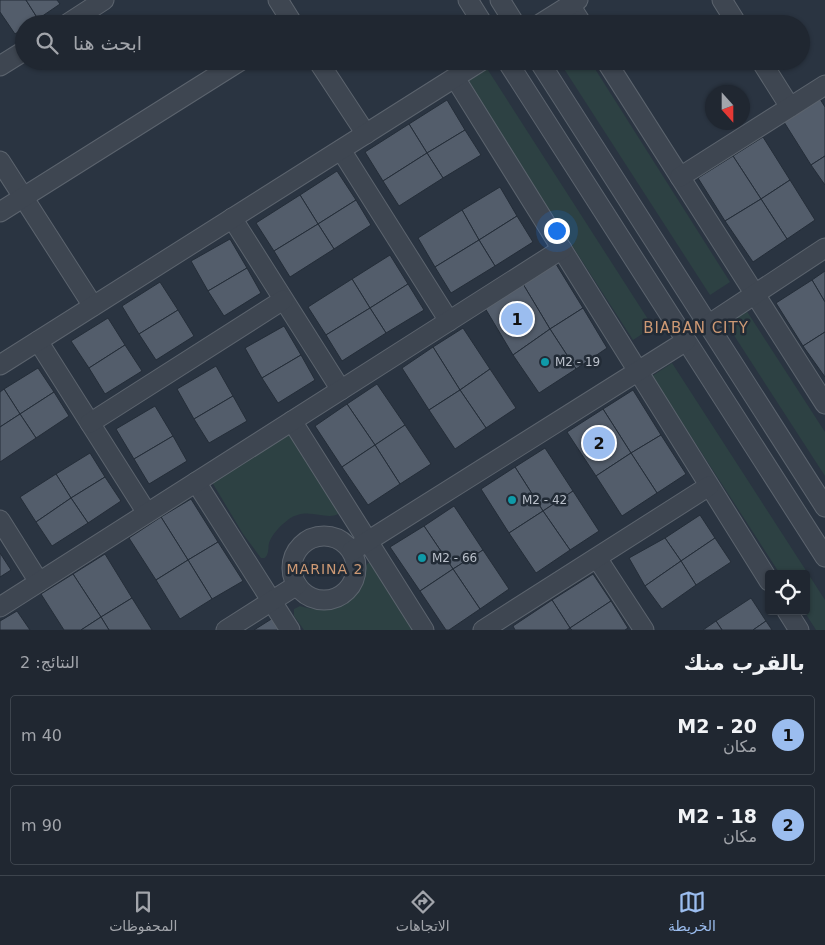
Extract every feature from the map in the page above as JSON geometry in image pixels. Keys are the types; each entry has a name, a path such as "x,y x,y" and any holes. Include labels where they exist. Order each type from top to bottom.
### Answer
{"street":[{"path":"81,15 104,0"},
{"path":"278,0 287,15"},
{"path":"468,0 477,15"},
{"path":"500,0 509,15"},
{"path":"722,0 731,15"},
{"path":"555,15 574,3 579,15"},
{"path":"0,66 15,57"},
{"path":"0,212 226,70"},
{"path":"324,70 366,134"},
{"path":"0,365 467,70"},
{"path":"513,70 825,557"},
{"path":"545,70 825,507"},
{"path":"612,70 825,404"},
{"path":"767,70 790,108"},
{"path":"455,78 765,575"},
{"path":"680,177 825,85"},
{"path":"341,150 449,322"},
{"path":"0,161 93,306"},
{"path":"232,218 341,390"},
{"path":"708,325 825,248"},
{"path":"0,607 562,250"},
{"path":"90,423 283,300"},
{"path":"352,551 686,340"},
{"path":"38,341 147,513"},
{"path":"292,421 424,630"},
{"path":"756,449 778,434"},
{"path":"196,482 290,630"},
{"path":"488,629 709,486"},
{"path":"0,520 39,582"},
{"path":"318,536 338,538 347,544 352,551 357,564 356,575 352,585 345,594 335,599 324,601 308,596 297,585 293,576 292,566 294,555 308,540 318,536"},
{"path":"597,558 644,630"},
{"path":"226,630 297,585"},
{"path":"790,615 799,630"}],"green space":[{"path":"481,70 488,70 653,327 633,340 465,80"},
{"path":"565,70 596,70 730,282 710,295"},
{"path":"746,310 825,432 825,476 726,323"},
{"path":"672,363 806,570 777,570 652,376"},
{"path":"284,423 338,507 338,514 328,516 303,514 289,519 270,540 265,558 261,558 243,534 206,472"},
{"path":"368,563 373,563 417,630 304,630 294,616 294,609 300,606 314,609 329,609 345,602 358,590"},
{"path":"810,577 825,600 825,630 816,630 807,615 810,615"}],"building":[{"path":"0,0 26,0 35,15 15,15 15,34 0,12"},
{"path":"26,0 57,0 60,4 44,15 35,15"},
{"path":"820,99 825,107 825,156 811,165 784,122"},
{"path":"447,100 465,130 427,153 409,124"},
{"path":"409,124 427,153 383,181 365,152"},
{"path":"465,130 481,155 443,178 427,153"},
{"path":"763,137 790,180 761,199 733,156"},
{"path":"427,153 443,178 399,206 383,181"},
{"path":"733,156 761,199 725,221 698,178"},
{"path":"825,156 825,185 811,165"},
{"path":"337,171 356,200 318,224 300,195"},
{"path":"790,180 815,220 787,239 761,199"},
{"path":"500,187 517,216 479,240 462,210"},
{"path":"300,195 318,224 274,251 256,223"},
{"path":"761,199 787,239 753,262 725,221"},
{"path":"356,200 371,225 334,249 318,224"},
{"path":"462,210 479,240 435,267 418,238"},
{"path":"517,216 533,242 495,266 479,240"},
{"path":"318,224 334,249 290,277 274,251"},
{"path":"230,239 247,268 208,291 191,261"},
{"path":"479,240 495,266 451,293 435,267"},
{"path":"390,255 408,284 370,308 352,279"},
{"path":"556,264 583,308 550,329 523,284"},
{"path":"247,268 261,293 224,316 208,291"},
{"path":"825,271 825,302 812,280"},
{"path":"352,279 370,308 326,335 308,307"},
{"path":"812,280 825,302 825,332 803,346 776,303"},
{"path":"160,282 178,310 139,334 122,306"},
{"path":"408,284 424,310 386,333 370,308"},
{"path":"523,284 550,329 513,355 485,308"},
{"path":"370,308 386,333 342,361 326,335"},
{"path":"583,308 607,348 576,369 550,329"},
{"path":"178,310 194,336 156,360 139,334"},
{"path":"108,318 125,345 89,368 71,341"},
{"path":"284,326 301,355 262,378 245,348"},
{"path":"463,328 490,369 460,390 433,347"},
{"name":"M2 - 19","path":"550,329 576,369 539,393 513,355"},
{"path":"825,332 825,377 803,346"},
{"path":"125,345 142,371 105,394 89,368"},
{"path":"433,347 460,390 429,410 402,368"},
{"path":"301,355 315,380 278,403 262,378"},
{"path":"216,366 233,396 194,419 177,389"},
{"path":"38,368 54,392 20,414 4,389"},
{"path":"490,369 516,408 486,428 460,390"},
{"path":"377,384 405,425 375,445 347,404"},
{"path":"4,389 20,414 0,427 0,392"},
{"path":"460,390 486,428 455,449 429,410"},
{"path":"633,390 661,435 631,453 603,409"},
{"path":"54,392 69,416 36,438 20,414"},
{"path":"233,396 247,421 209,443 194,419"},
{"path":"347,404 375,445 342,467 315,426"},
{"path":"155,406 173,436 134,459 116,429"},
{"path":"603,409 631,453 596,476 567,432"},
{"path":"20,414 36,438 0,462 0,427"},
{"path":"405,425 431,464 400,484 375,445"},
{"path":"661,435 686,474 657,493 631,453"},
{"path":"173,436 187,461 149,484 134,459"},
{"path":"375,445 400,484 368,505 342,467"},
{"path":"545,448 573,491 543,511 515,467"},
{"path":"90,453 105,477 71,498 56,474"},
{"path":"631,453 657,493 622,516 596,476"},
{"name":"M2 - 42","path":"515,467 543,511 509,533 481,489"},
{"path":"56,474 71,498 36,522 20,497"},
{"path":"105,477 121,501 88,523 71,498"},
{"path":"573,491 599,531 570,550 543,511"},
{"path":"71,498 88,523 52,546 36,522"},
{"path":"191,499 218,542 188,560 161,517"},
{"path":"454,506 483,550 453,569 424,526"},
{"path":"543,511 570,550 536,573 509,533"},
{"path":"700,515 715,538 681,561 665,538"},
{"path":"161,517 188,560 156,580 129,538"},
{"name":"M2 - 66","path":"424,526 453,569 420,591 390,547"},
{"path":"665,538 681,561 645,586 629,558"},
{"path":"715,538 731,562 696,585 681,561"},
{"path":"218,542 243,581 212,599 188,560"},
{"path":"483,550 509,589 480,609 453,569"},
{"path":"0,553 11,570 0,577"},
{"path":"105,554 132,598 101,617 73,574"},
{"path":"188,560 212,599 180,619 156,580"},
{"path":"681,561 696,585 662,609 645,586"},
{"path":"453,569 480,609 449,630 446,630 420,591"},
{"path":"73,574 101,617 81,630 64,630 41,594"},
{"path":"593,574 611,601 570,628 552,600"},
{"path":"132,598 152,630 109,630 101,617"},
{"path":"751,598 766,621 753,630 722,630 716,621"},
{"path":"552,600 570,628 567,630 515,630 513,626"},
{"path":"611,601 628,628 625,630 572,630 570,628"},
{"path":"17,611 30,630 0,630 0,621"},
{"path":"101,617 109,630 81,630"},
{"path":"273,618 280,630 254,630"},
{"path":"716,621 722,630 703,630"},
{"path":"766,621 772,630 753,630"}],"place":[{"name":"M2 - 20","path":"517,319"},
{"name":"M2 - 19","path":"545,362"},
{"name":"M2 - 18","path":"599,443"},
{"name":"M2 - 42","path":"512,500"},
{"name":"M2 - 66","path":"422,558"}],"district":[{"name":"BIABAN CITY","path":"696,328"},
{"name":"MARINA 2","path":"325,569"}]}
